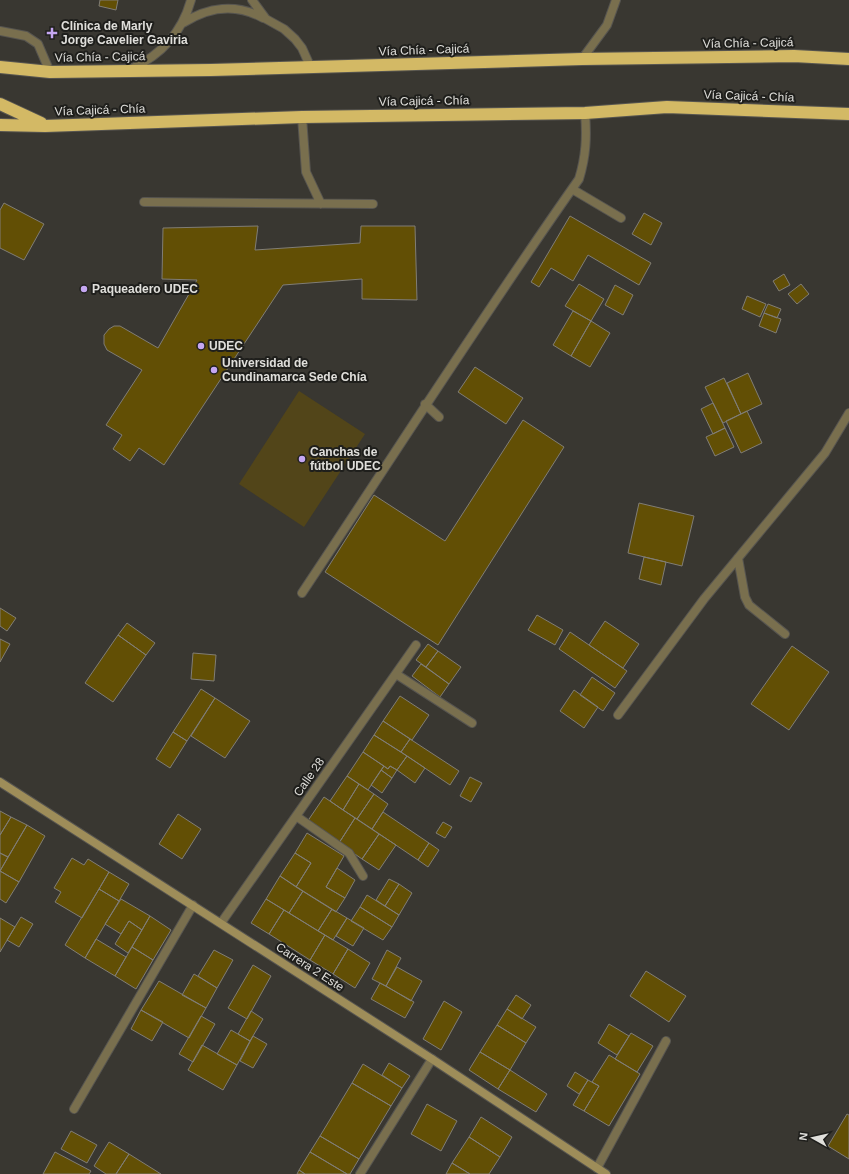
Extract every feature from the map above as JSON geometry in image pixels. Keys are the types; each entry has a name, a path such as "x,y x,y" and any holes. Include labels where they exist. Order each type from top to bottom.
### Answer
{"highway":[{"name":"Vía Chía - Cajicá","path":"0,67 50,72 311,68 582,59 794,56 849,59"},
{"path":"0,104 45,126"},
{"name":"Vía Cajicá - Chía","path":"0,125 45,126 302,117 586,113 667,107 849,114"}],"street":[{"path":"129,70 160,52 173,38 182,23 191,0"},
{"path":"252,0 266,19"},
{"path":"582,59 607,25 616,0"},
{"path":"182,23 202,13 223,8 246,11 266,19 284,29 302,48 311,68"},
{"path":"0,31 26,36 38,44 50,72"},
{"path":"302,593 390,460 425,404 579,179 583,164 587,135 586,113"},
{"path":"302,117 306,172 321,204"},
{"path":"572,189 621,218"},
{"path":"144,202 373,204"},
{"path":"425,404 439,417"},
{"path":"618,715 704,599 825,453 849,413"},
{"path":"738,558 745,597 750,605 784,634"},
{"name":"Calle 28","path":"221,923 416,645"},
{"path":"396,674 472,723"},
{"name":"Carrera 2 Este","path":"0,782 432,1059 596,1171 606,1174"},
{"path":"296,816 349,853 363,876"},
{"path":"74,1109 193,905"},
{"path":"596,1171 666,1041"},
{"path":"360,1174 432,1059"}],"shaded area":[{"name":"Canchas de fútbol UDEC","path":"299,391 365,434 304,527 239,484"}],"building":[{"path":"100,0 118,0 116,10 99,6"},
{"path":"4,203 44,224 24,260 0,248 0,210"},
{"path":"644,213 662,223 651,245 632,234"},
{"path":"570,216 651,263 639,285 588,255 573,281 551,268 539,287 531,282"},
{"name":"UDEC","path":"258,226 255,250 360,243 361,226 415,226 417,300 362,299 362,279 283,285 164,465 139,448 130,461 113,449 122,435 106,425 142,370 107,350 104,344 104,335 114,326 120,326 158,348 197,280 162,279 163,228"},
{"path":"784,274 790,285 779,291 773,281"},
{"path":"579,284 604,299 591,321 565,306"},
{"path":"801,284 809,294 797,304 788,294"},
{"path":"615,285 633,295 623,315 605,305"},
{"path":"747,296 766,304 760,317 742,309"},
{"path":"768,304 781,309 777,318 764,313"},
{"path":"573,311 591,321 571,356 553,345"},
{"path":"764,313 781,319 776,333 759,326"},
{"path":"591,321 610,333 590,367 571,356"},
{"path":"475,367 523,398 506,424 458,392"},
{"path":"748,373 762,404 741,414 727,383"},
{"path":"724,378 741,414 723,423 705,387"},
{"path":"713,403 725,428 713,434 701,409"},
{"path":"747,411 762,443 741,453 726,421"},
{"path":"523,420 564,447 438,645 325,572 374,495 445,541"},
{"path":"725,428 734,447 715,456 706,437"},
{"path":"639,503 694,516 682,566 628,553"},
{"path":"644,557 666,562 661,585 639,579"},
{"path":"0,608 16,618 7,631 0,626"},
{"path":"537,615 563,630 555,645 528,630"},
{"path":"605,621 639,644 623,668 589,645"},
{"path":"127,623 155,643 146,655 118,635"},
{"path":"570,632 627,671 615,688 559,649"},
{"path":"118,635 146,655 113,702 85,683"},
{"path":"0,639 10,644 0,662"},
{"path":"428,644 438,651 426,667 416,660"},
{"path":"792,646 829,672 789,730 751,704"},
{"path":"438,651 461,667 449,684 426,667"},
{"path":"193,653 216,655 214,681 191,679"},
{"path":"421,664 449,684 440,697 412,676"},
{"path":"592,677 615,693 603,711 580,695"},
{"path":"201,689 215,698 187,741 173,732"},
{"path":"574,690 598,707 584,728 560,711"},
{"path":"400,696 429,715 412,740 383,721"},
{"path":"215,698 250,721 225,758 191,736"},
{"path":"383,721 410,739 401,752 374,735"},
{"path":"173,732 187,741 170,768 156,759"},
{"path":"374,735 407,756 397,770 390,766 388,769 363,752"},
{"path":"410,739 459,771 450,785 401,752"},
{"path":"363,752 384,766 368,790 347,776"},
{"path":"407,756 425,768 415,783 397,770"},
{"path":"384,766 388,769 390,766 397,770 392,778 381,770"},
{"path":"381,770 392,778 382,793 371,785"},
{"path":"347,776 359,784 343,810 330,801"},
{"path":"470,777 482,783 471,802 460,796"},
{"path":"359,784 374,794 357,819 343,810"},
{"path":"374,794 388,804 372,829 357,819"},
{"path":"324,797 355,818 339,843 307,822"},
{"path":"0,811 11,817 0,835"},
{"path":"383,812 429,843 418,860 372,829"},
{"path":"178,814 201,829 182,859 159,844"},
{"path":"11,817 27,825 8,857 0,853 0,835"},
{"path":"355,818 379,834 362,859 339,843"},
{"path":"443,822 452,827 445,838 436,833"},
{"path":"27,825 45,836 19,882 0,871"},
{"path":"307,833 344,856 326,887 345,898 336,912 296,887 311,863 295,853"},
{"path":"379,834 396,845 379,870 362,859"},
{"path":"429,843 439,850 428,867 418,860"},
{"path":"0,853 8,857 0,871"},
{"path":"295,853 311,863 296,887 280,876"},
{"path":"72,858 84,865 88,859 109,872 82,918 55,902 61,892 54,888"},
{"path":"337,868 355,880 345,898 326,887"},
{"path":"0,871 19,882 6,903 0,899"},
{"path":"109,872 129,884 119,901 99,889"},
{"path":"280,876 303,891 289,913 266,899"},
{"path":"389,879 399,884 385,906 376,900"},
{"path":"399,884 412,893 399,915 385,906"},
{"path":"99,889 119,901 85,958 65,945"},
{"path":"303,891 332,909 318,931 289,913"},
{"path":"367,895 399,915 392,927 360,907"},
{"path":"121,899 150,916 142,930 129,921 121,934 105,924"},
{"path":"266,899 284,910 269,934 251,923"},
{"path":"360,907 392,927 383,940 351,921"},
{"path":"332,909 347,918 333,940 318,931"},
{"path":"284,910 325,935 310,960 269,934"},
{"path":"150,916 171,930 153,960 132,947"},
{"path":"21,917 33,924 19,947 7,940"},
{"path":"0,918 15,927 0,952"},
{"path":"347,918 364,928 353,946 336,936"},
{"path":"129,921 142,930 128,953 115,944"},
{"path":"325,935 348,949 333,974 310,960"},
{"path":"96,939 126,957 115,976 85,958"},
{"path":"132,947 153,960 136,989 115,976"},
{"path":"348,949 370,963 355,988 333,974"},
{"path":"214,950 233,960 217,988 198,976"},
{"path":"387,950 401,958 386,986 372,979"},
{"path":"253,965 271,976 247,1019 228,1008"},
{"path":"397,967 422,981 411,1001 386,986"},
{"path":"646,971 686,996 669,1022 630,996"},
{"path":"194,974 217,988 206,1008 182,995"},
{"path":"159,981 206,1008 189,1038 141,1010"},
{"path":"380,983 414,1002 405,1018 371,999"},
{"path":"516,995 531,1005 522,1019 507,1009"},
{"path":"444,1001 462,1012 441,1050 423,1039"},
{"path":"507,1009 536,1027 526,1043 497,1025"},
{"path":"141,1010 163,1022 152,1041 131,1029"},
{"path":"251,1011 263,1019 250,1041 238,1034"},
{"path":"201,1016 215,1024 193,1062 179,1054"},
{"path":"609,1024 629,1036 617,1055 598,1043"},
{"path":"497,1025 526,1043 510,1070 480,1052"},
{"path":"231,1030 250,1041 237,1065 217,1054"},
{"path":"631,1033 653,1046 637,1072 615,1059"},
{"path":"253,1036 267,1044 253,1068 240,1061"},
{"path":"202,1045 237,1065 223,1090 188,1070"},
{"path":"480,1052 510,1070 498,1089 469,1070"},
{"path":"609,1055 640,1074 609,1126 584,1111 599,1086 592,1082"},
{"path":"389,1063 410,1076 402,1088 382,1075"},
{"path":"363,1064 402,1088 391,1106 352,1083"},
{"path":"510,1070 547,1094 536,1112 498,1089"},
{"path":"575,1072 588,1080 579,1094 567,1086"},
{"path":"588,1080 599,1086 584,1111 573,1105"},
{"path":"352,1083 391,1106 359,1159 320,1136"},
{"path":"427,1104 457,1121 441,1151 411,1134"},
{"path":"847,1114 849,1115 849,1159 828,1146"},
{"path":"481,1117 512,1137 500,1157 469,1137"},
{"path":"71,1131 97,1145 87,1163 61,1149"},
{"path":"320,1136 359,1159 350,1174 347,1174 310,1152"},
{"path":"469,1137 500,1157 489,1174 470,1174 452,1163"},
{"path":"109,1142 129,1154 116,1174 106,1174 94,1166"},
{"path":"55,1152 91,1171 89,1174 43,1174"},
{"path":"310,1152 347,1174 305,1174 299,1170"},
{"path":"129,1154 161,1174 116,1174"},
{"path":"452,1163 470,1174 446,1174"},
{"path":"299,1170 305,1174 297,1174"}],"place":[{"name":"Clínica de Marly Jorge Cavelier Gaviria","path":"52,33"},
{"name":"Paqueadero UDEC","path":"84,289"},
{"name":"UDEC","path":"201,346"},
{"name":"Universidad de Cundinamarca Sede Chía","path":"214,370"},
{"name":"Canchas de fútbol UDEC","path":"302,459"}]}
